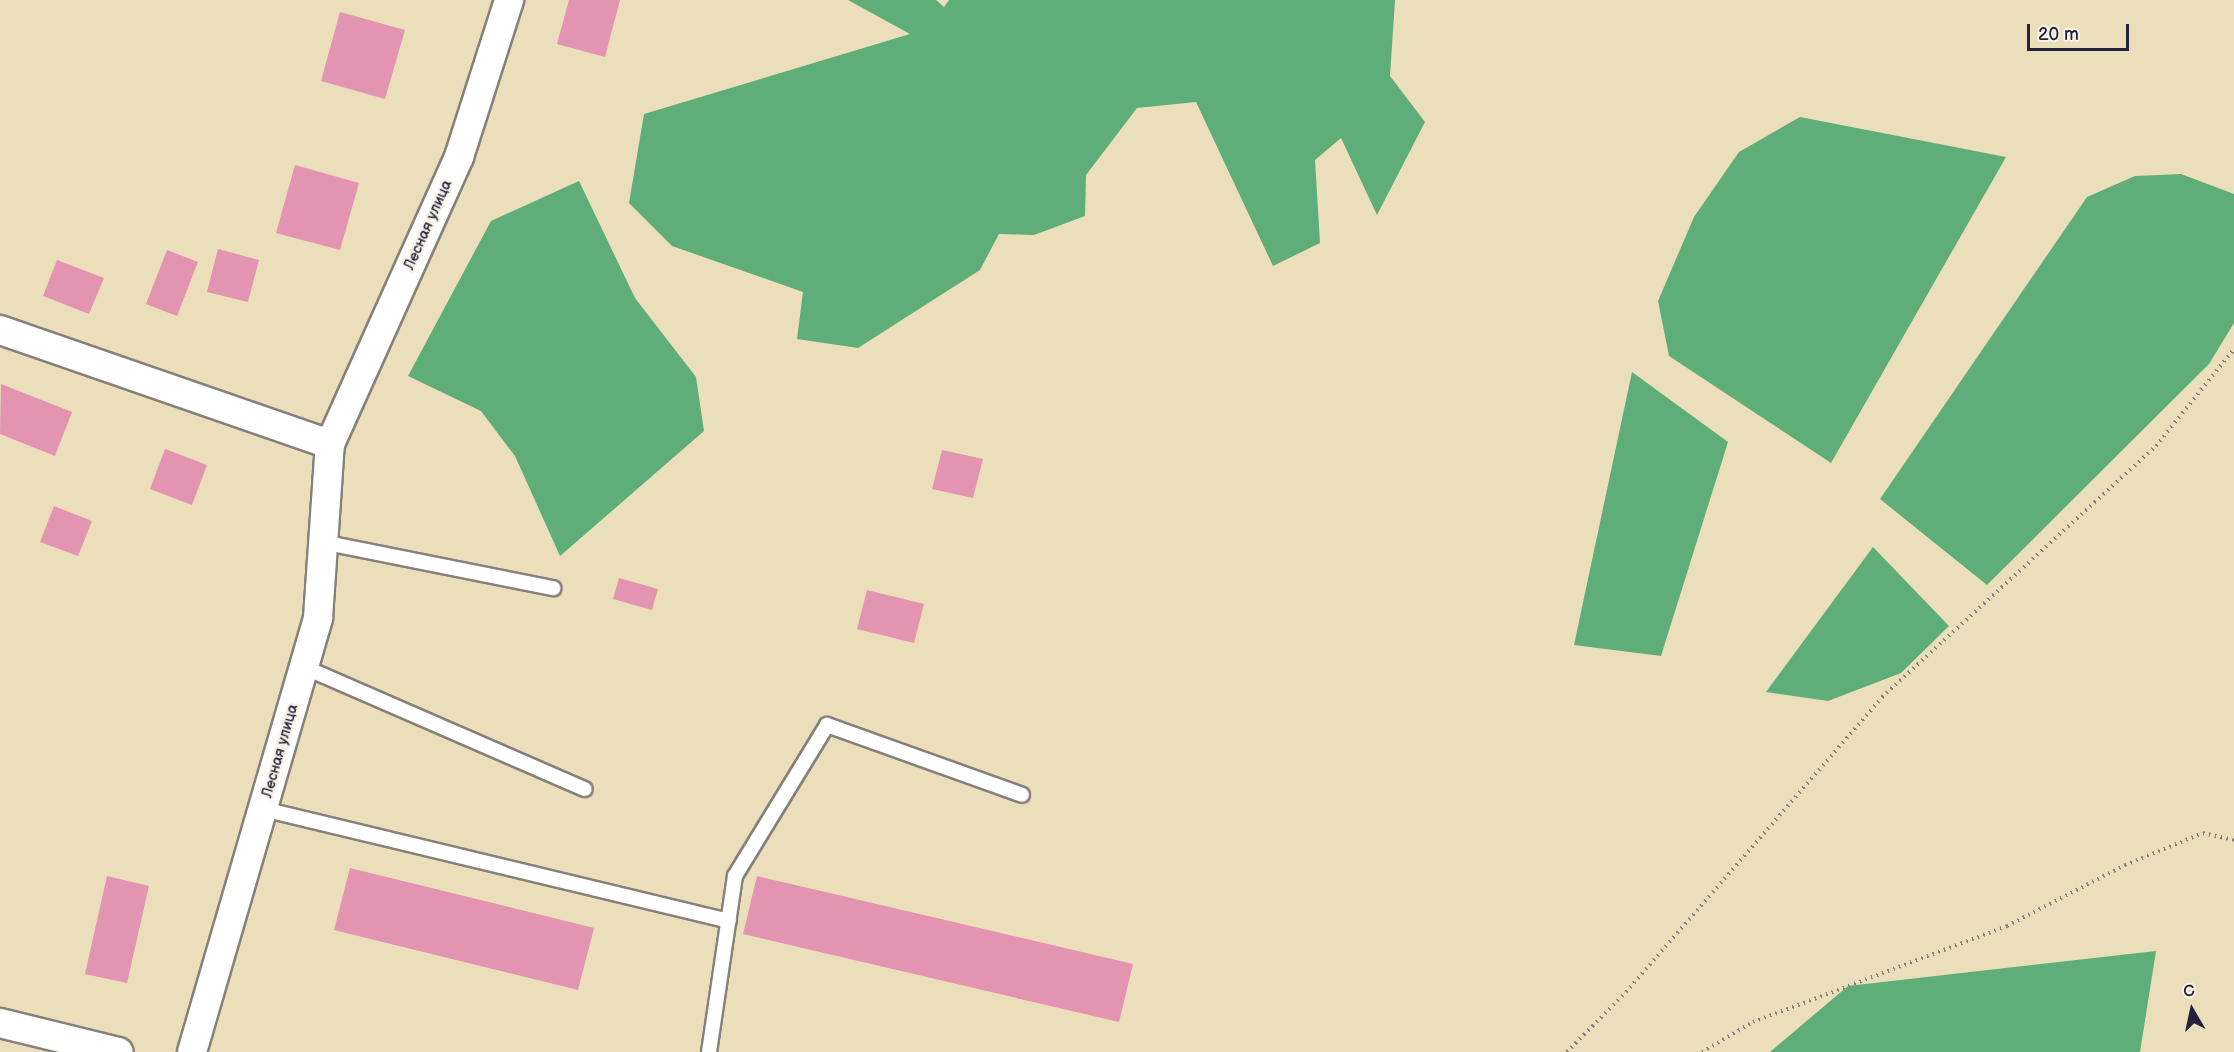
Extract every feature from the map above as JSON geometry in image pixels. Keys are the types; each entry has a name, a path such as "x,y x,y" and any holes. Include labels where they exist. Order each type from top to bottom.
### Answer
{"street":[{"name":"Лесная улица","path":"192,1052 318,618 330,444 459,157 509,0"},
{"path":"0,330 330,444"},
{"path":"0,1023 118,1052"}],"lane":[{"path":"322,542 553,588"},
{"path":"304,667 585,789"},
{"path":"710,1052 735,876 827,725 1022,795"},
{"path":"263,808 729,921"}],"path":[{"path":"1567,1052 1626,992 1882,696 2156,446 2234,349"},
{"path":"1702,1052 1753,1022 2007,926 2125,865 2203,833 2234,840"}],"green space":[{"path":"848,0 936,0 944,7 949,0 1395,0 1390,76 1425,122 1377,215 1341,138 1315,160 1320,243 1273,266 1196,102 1137,108 1086,175 1085,216 1034,235 999,234 980,270 858,348 797,339 803,292 672,246 629,203 644,114 910,34"},
{"path":"1800,117 2006,157 1831,463 1669,356 1658,301 1694,217 1739,152"},
{"path":"2181,174 2234,194 2234,323 2209,364 1987,585 1880,499 2087,197 2135,176"},
{"path":"579,181 635,298 696,377 704,431 560,556 515,456 481,411 408,376 491,221"},
{"path":"1632,372 1728,442 1661,656 1574,645"},
{"path":"1873,547 1949,626 1901,673 1828,701 1766,692"},
{"path":"2156,951 2140,1052 1770,1052 1848,986"}],"building":[{"path":"569,0 620,0 605,57 557,44"},
{"path":"340,12 405,30 385,99 321,81"},
{"path":"295,165 359,183 340,250 276,233"},
{"path":"218,249 259,260 248,302 207,292"},
{"path":"167,250 198,262 177,316 146,304"},
{"path":"57,260 104,278 89,314 43,296"},
{"path":"1,384 72,412 55,456 0,434"},
{"path":"165,449 207,465 192,505 150,489"},
{"path":"942,450 983,459 973,498 932,489"},
{"path":"54,506 92,521 78,556 40,542"},
{"path":"619,578 658,589 652,610 613,599"},
{"path":"867,590 924,604 914,643 857,629"},
{"path":"350,868 594,928 578,990 334,930"},
{"path":"107,876 149,886 127,983 85,974"},
{"path":"757,876 1133,964 1119,1022 743,934"}]}
